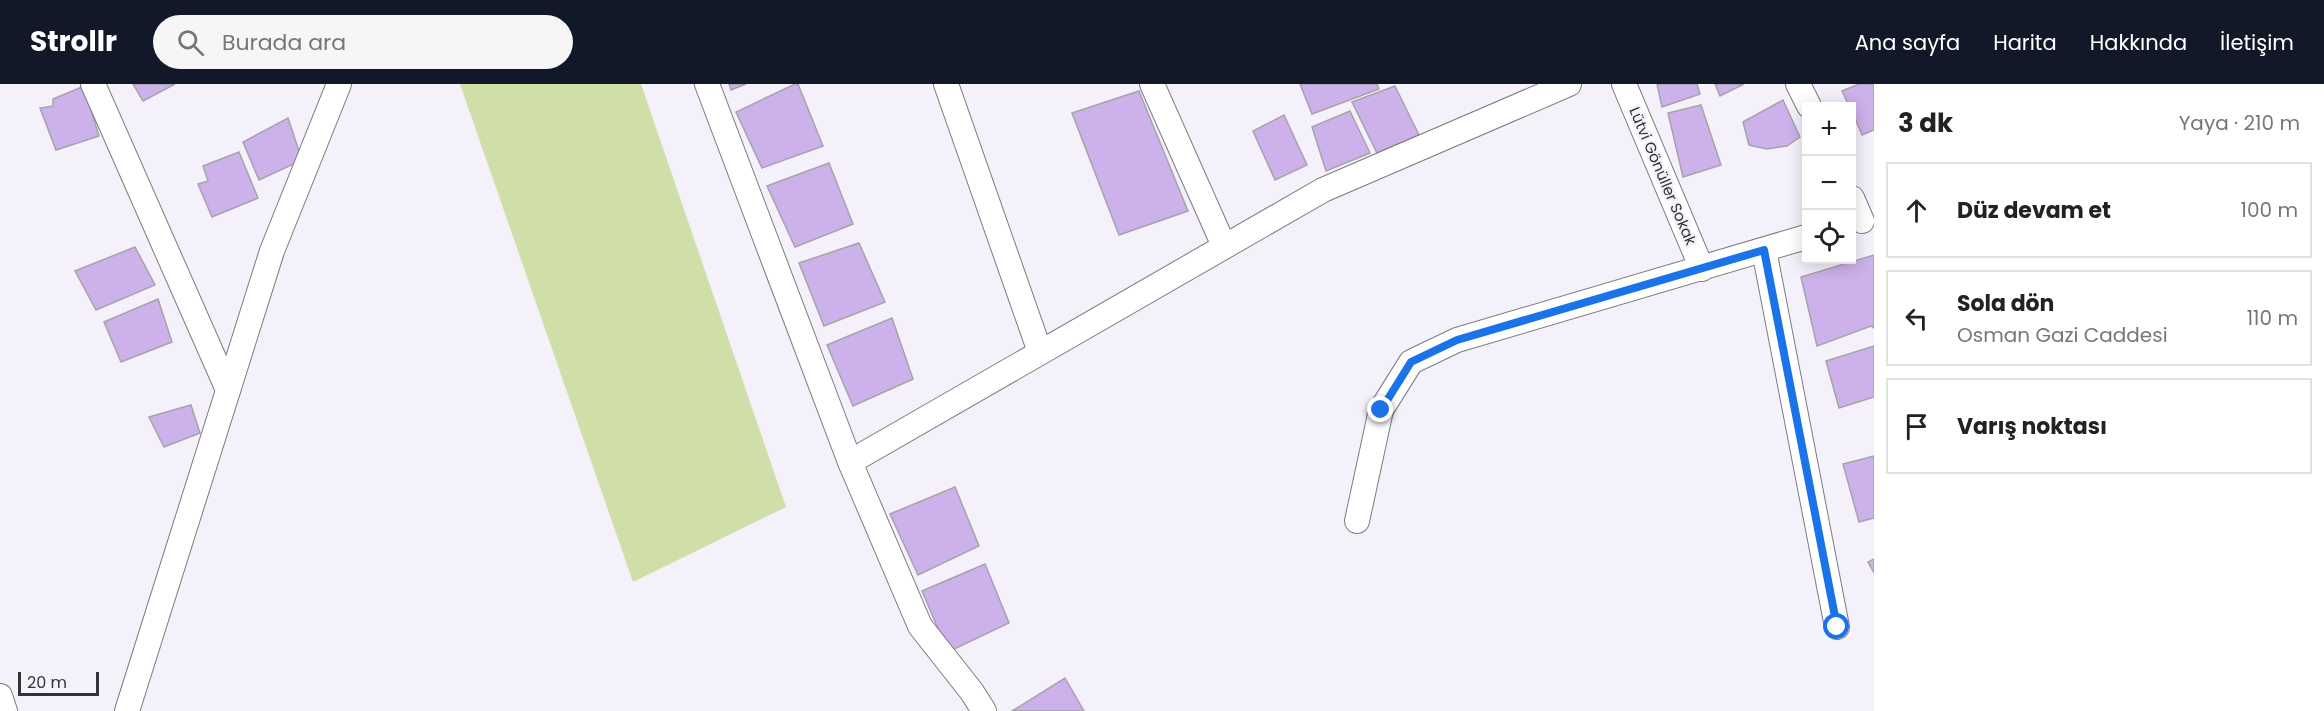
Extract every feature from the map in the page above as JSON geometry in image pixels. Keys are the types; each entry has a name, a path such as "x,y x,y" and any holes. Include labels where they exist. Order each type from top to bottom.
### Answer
{"street":[{"path":"93,84 228,390"},
{"path":"127,711 272,251 339,84"},
{"path":"707,84 850,462 920,626 972,692 984,711"},
{"path":"946,84 1040,352"},
{"path":"1152,84 1224,246"},
{"path":"850,462 1323,190 1569,84"},
{"name":"Lütvi Gönüller Sokak","path":"1624,84 1702,269"},
{"path":"1798,84 1807,102"},
{"path":"1357,521 1381,410 1411,362 1457,340 1802,238"},
{"path":"1764,250 1837,627"},
{"path":"0,696 5,711"}],"green space":[{"path":"460,84 641,84 786,507 633,582"}],"building":[{"path":"133,84 175,84 143,101"},
{"path":"729,84 746,84 731,90"},
{"path":"798,84 823,146 762,168 736,112"},
{"path":"1300,84 1377,84 1379,89 1312,114"},
{"path":"1657,84 1697,84 1700,94 1662,107"},
{"path":"1715,84 1744,84 1720,96"},
{"path":"1859,84 1874,84 1874,130 1862,135 1856,121 1856,102 1847,102 1842,91"},
{"path":"84,86 99,136 56,150 40,108 53,106 53,99"},
{"path":"1395,86 1419,135 1377,153 1352,102"},
{"path":"1139,91 1188,211 1119,235 1072,113"},
{"path":"1783,100 1800,137 1787,146 1767,149 1749,145 1743,122"},
{"path":"1701,105 1721,165 1683,177 1668,113"},
{"path":"1350,111 1370,153 1326,171 1312,127"},
{"path":"1284,115 1307,165 1275,180 1253,131"},
{"path":"288,118 302,160 259,180 243,142"},
{"path":"239,152 258,198 212,217 198,184 208,181 203,166"},
{"path":"829,163 853,224 795,247 767,186"},
{"path":"859,243 885,302 824,326 799,263"},
{"path":"135,247 155,285 96,310 75,271"},
{"path":"1874,255 1874,328 1871,326 1817,346 1801,277 1844,264 1856,264 1856,260"},
{"path":"158,299 172,342 121,362 104,322"},
{"path":"892,318 913,379 853,406 827,345"},
{"path":"1874,346 1874,397 1839,408 1826,361"},
{"path":"191,405 200,433 164,447 149,417"},
{"path":"1874,456 1874,518 1859,522 1843,464"},
{"path":"955,487 979,546 918,575 890,514"},
{"path":"1874,559 1874,573 1868,562"},
{"path":"985,564 1009,623 948,652 922,591"},
{"path":"1065,678 1084,711 1012,711"}],"route":[{"path":"1381,410 1411,362 1457,340 1764,250 1837,627"}]}
